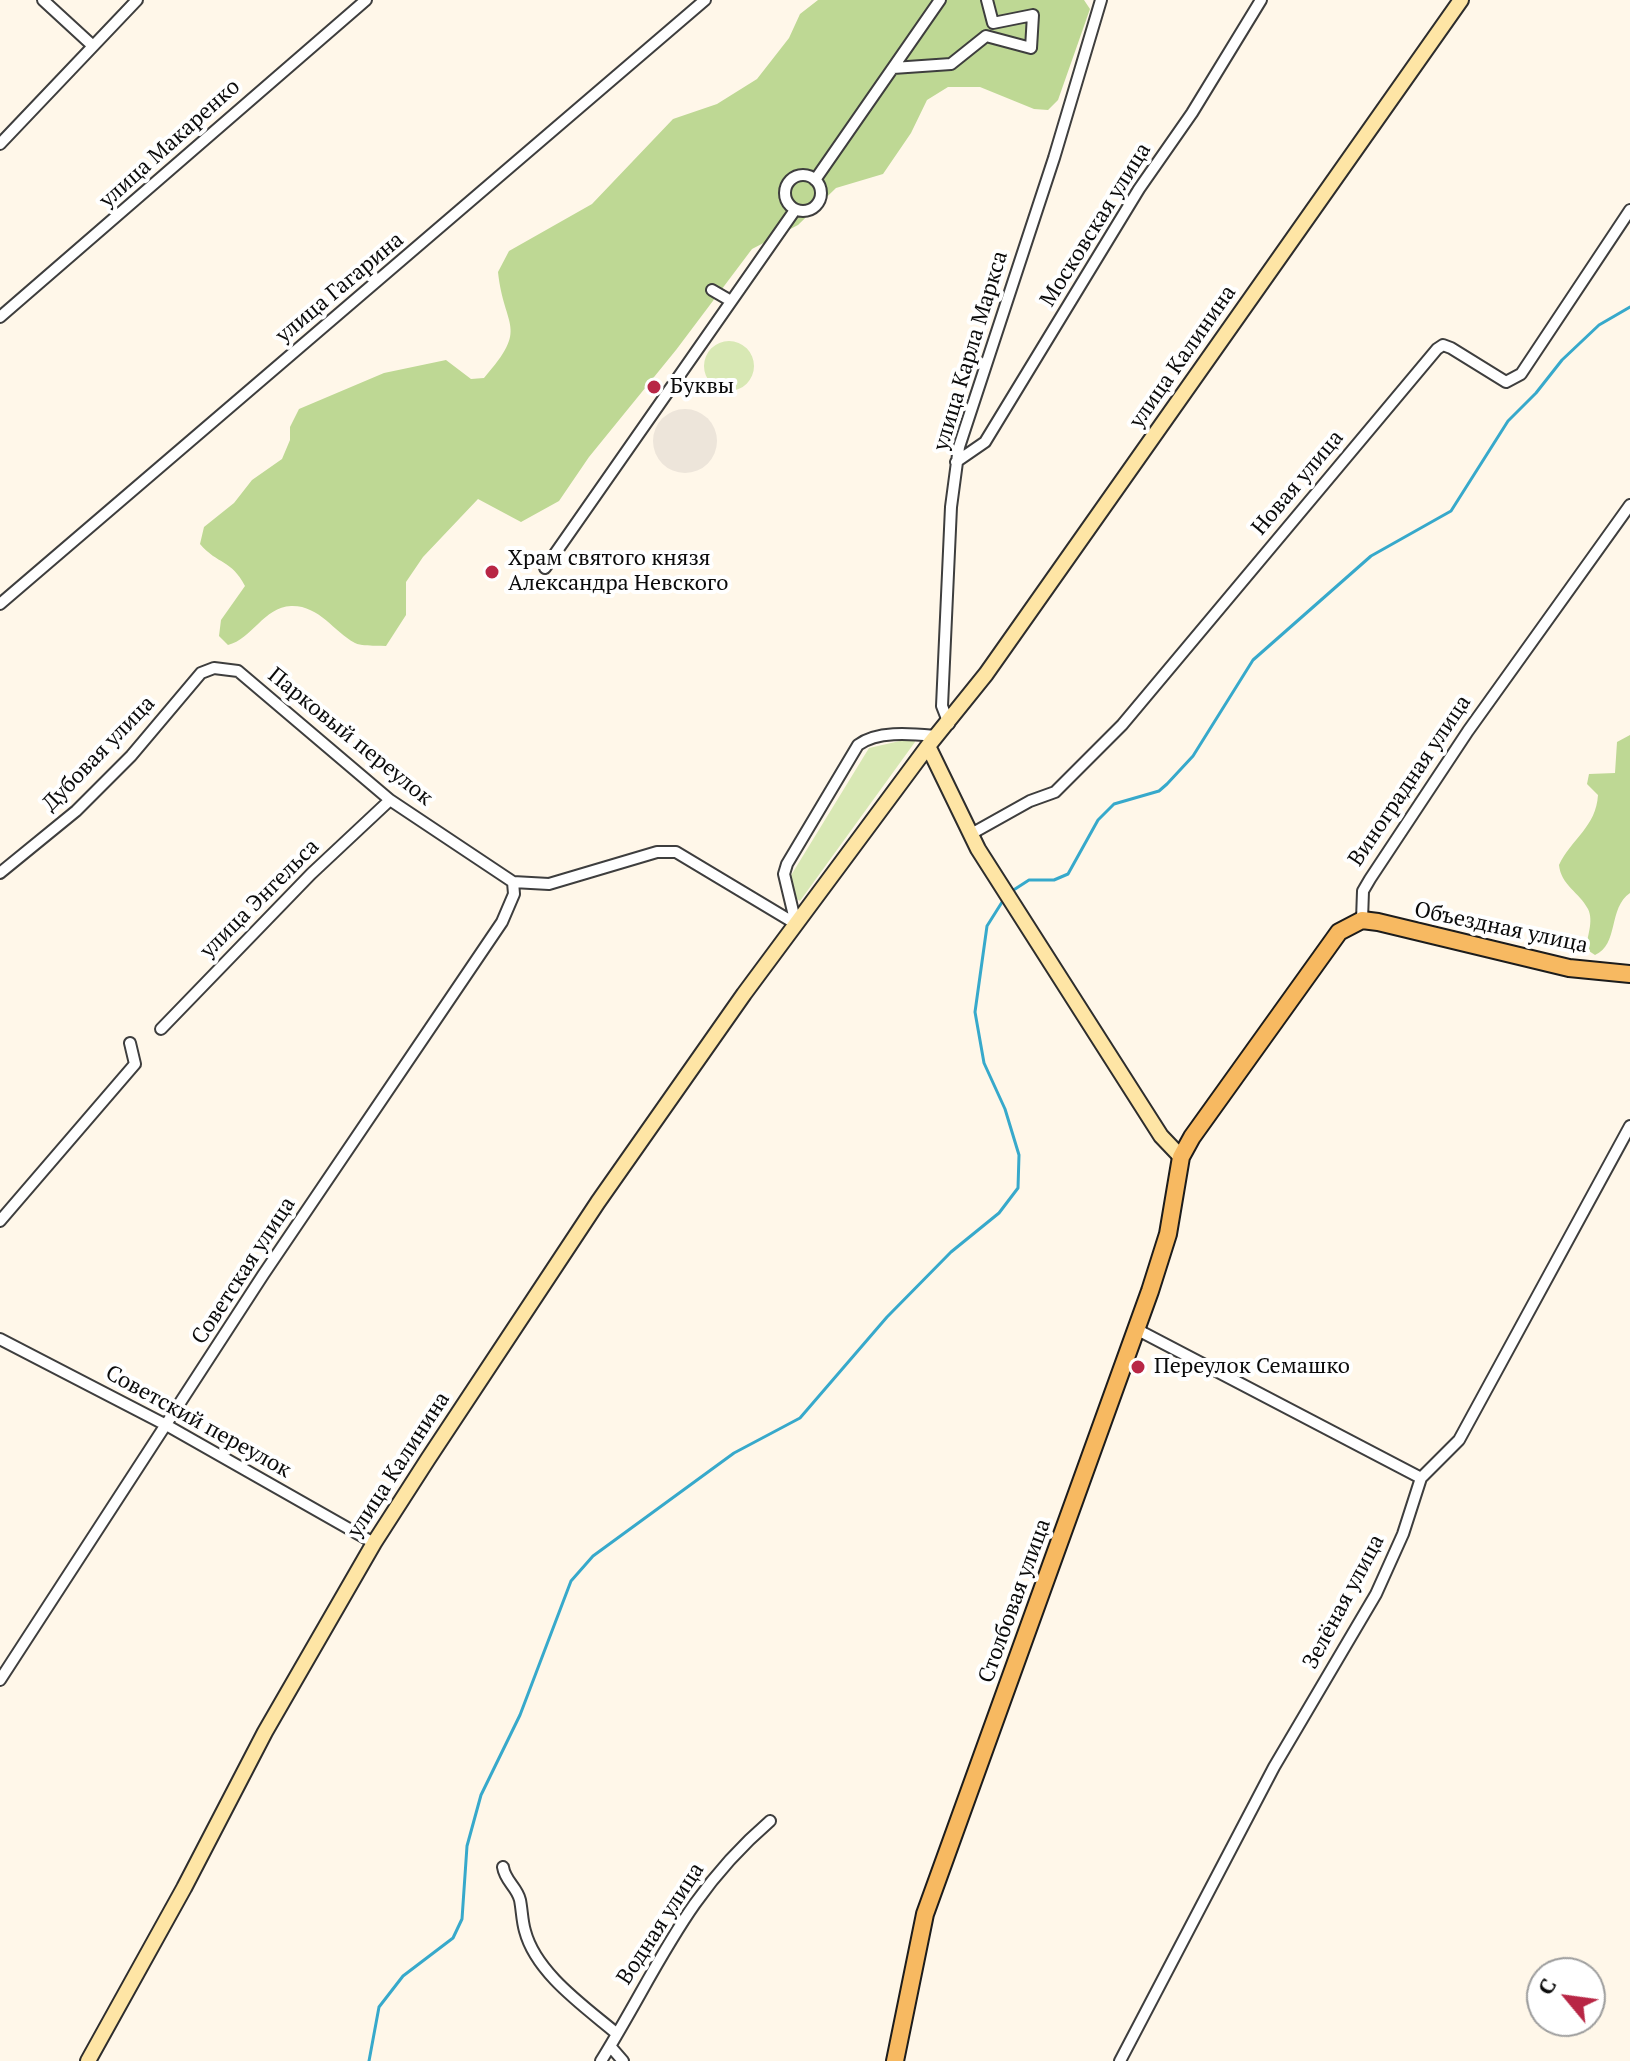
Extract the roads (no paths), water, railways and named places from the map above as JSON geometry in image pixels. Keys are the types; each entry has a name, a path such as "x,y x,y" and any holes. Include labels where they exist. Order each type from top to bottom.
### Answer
{"main road":[{"name":"Объездная улица","path":"1362,920 1569,968 1630,974"},
{"path":"1181,1157 1322,954 1350,924 1362,920"},
{"name":"Столбовая улица","path":"895,2061 925,1914 1136,1329 1168,1234 1181,1157"}],"street":[{"path":"43,0 93,46"},
{"path":"0,144 137,0"},
{"name":"улица Макаренко","path":"0,317 366,0"},
{"name":"улица Гагарина","path":"0,604 705,0"},
{"path":"815,180 940,0"},
{"path":"893,68 951,64 986,36 1031,48 1033,15 993,23 987,0"},
{"name":"улица Карла Маркса","path":"949,724 942,706 956,462 1101,0"},
{"name":"Московская улица","path":"956,462 985,442 1139,189 1192,113 1261,0"},
{"name":"улица Калинина","path":"88,2061 184,1888 265,1732 374,1543 598,1202 796,924 949,724 1461,0"},
{"path":"799,175 815,180 821,192 817,205 803,211 795,210 784,195 790,179 799,175"},
{"path":"545,568 653,422 704,348 731,301 795,210"},
{"name":"Новая улица","path":"971,834 1069,781 1122,725 1437,349 1443,345 1451,348 1506,382 1521,374 1630,210"},
{"path":"712,290 731,301"},
{"name":"Виноградная улица","path":"1362,920 1363,891 1370,879 1468,731 1630,505"},
{"name":"Парковый переулок","path":"225,668 238,671 390,800 513,882"},
{"name":"Дубовая улица","path":"0,873 76,811 131,756 201,673 225,668"},
{"path":"796,924 784,874 787,864 858,745 867,738 913,734 933,741 971,834 999,882 1161,1136 1181,1157"},
{"name":"улица Энгельса","path":"161,1029 311,874 390,800"},
{"path":"513,882 549,884 657,852 676,852 796,924"},
{"name":"Советская улица","path":"0,1680 168,1426 263,1275 502,922 514,894 513,882"},
{"path":"0,1221 135,1064 130,1043"},
{"name":"Зелёная улица","path":"1120,2061 1274,1767 1376,1594 1403,1534 1421,1478 1459,1440 1630,1126"},
{"path":"1136,1329 1421,1478"},
{"name":"Советский переулок","path":"0,1339 168,1426 374,1543"},
{"name":"Водная улица","path":"601,2061 690,1906 715,1873 770,1821"},
{"path":"503,1867 520,1901 525,1933 535,1952 549,1972 616,2033"},
{"path":"610,2046 623,2061"}],"waterway":[{"path":"1012,891 1029,880 1054,880 1068,874 1098,820 1114,804 1159,791 1167,784 1193,756 1253,660 1371,556 1451,511 1508,421 1536,393 1562,360 1599,325 1630,307"},
{"path":"369,2061 379,2007 403,1976 453,1938 462,1919 467,1846 481,1795 520,1715 571,1581 593,1556 734,1453 800,1418 887,1317 951,1252 999,1213 1018,1188 1019,1155 1005,1109 984,1063 975,1012 987,926 1004,899"}],"place":[{"name":"Буквы","path":"654,387"},
{"name":"Храм святого князя Александра Невского","path":"492,572"},
{"name":"Переулок Семашко","path":"1138,1367"}]}
